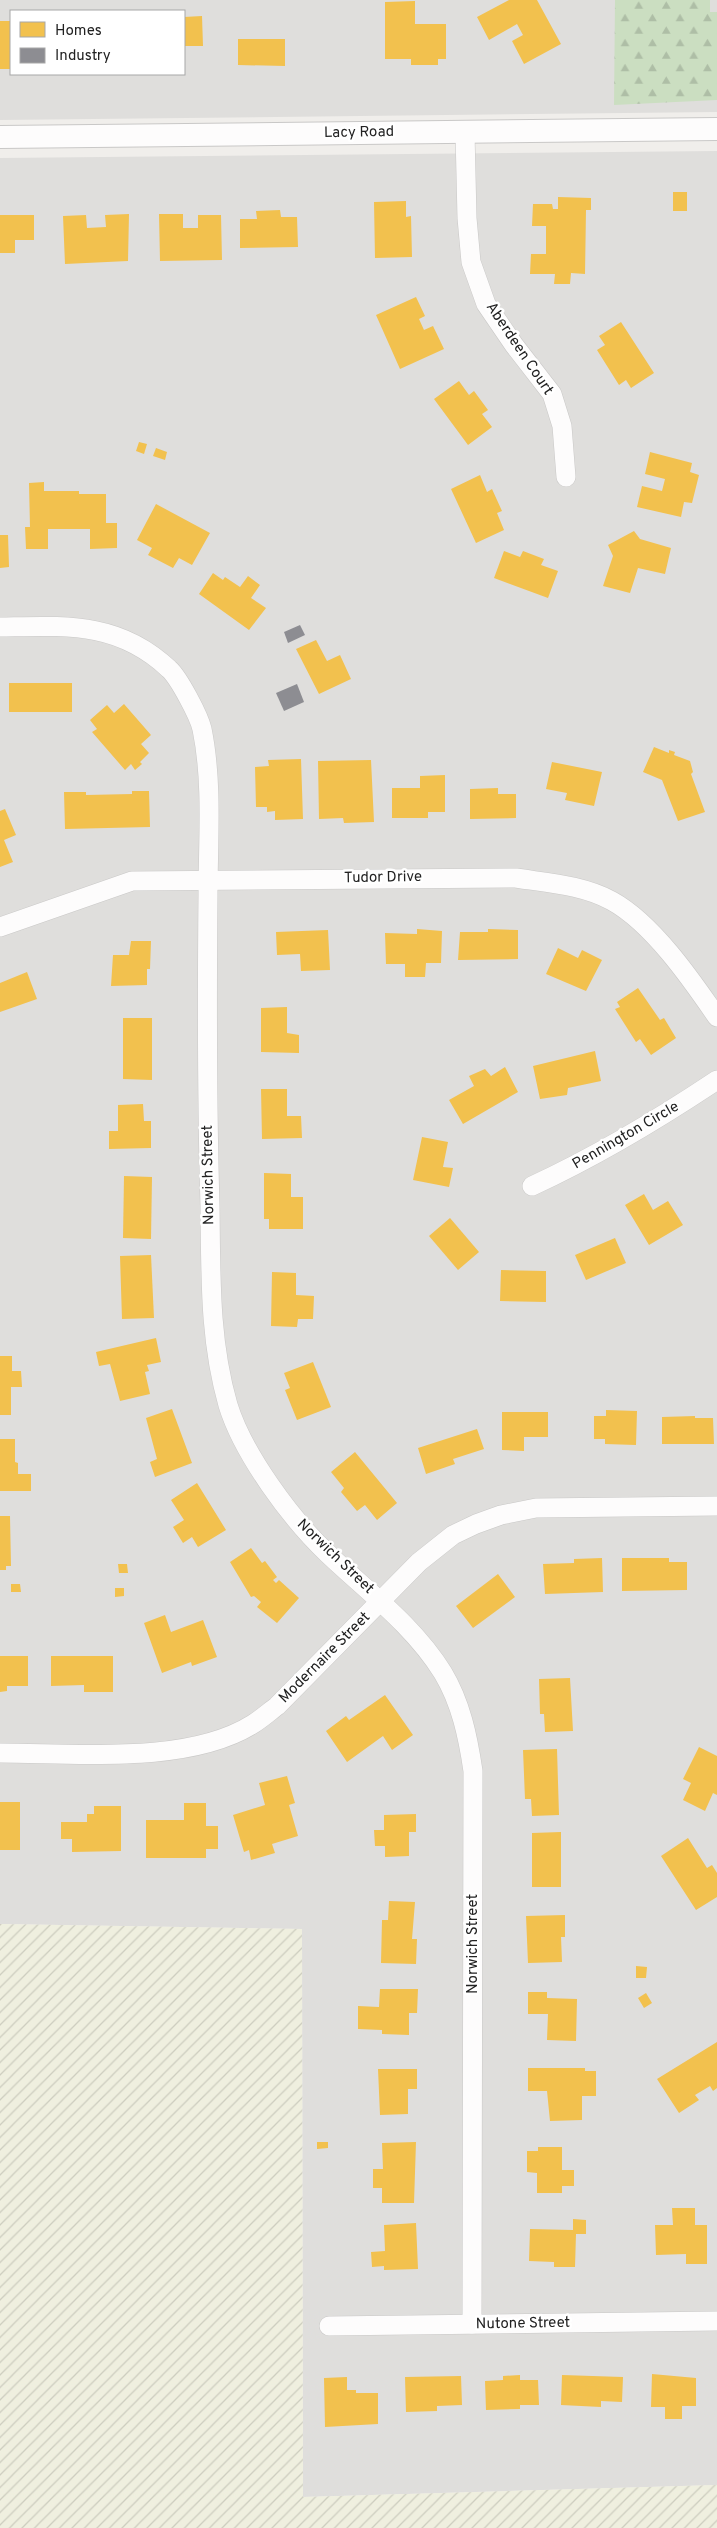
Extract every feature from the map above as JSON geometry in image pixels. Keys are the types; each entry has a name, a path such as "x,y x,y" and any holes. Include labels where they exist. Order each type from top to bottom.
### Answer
{"street":[{"name":"Lacy Road","path":"0,137 717,129"},
{"name":"Aberdeen Court","path":"465,132 467,218 471,262 486,304 514,345 552,394 562,426 566,477"},
{"name":"Norwich Street","path":"0,627 58,626 104,631 136,644 172,671 201,725 206,762 208,880 207,1092 212,1333 229,1408 248,1448 289,1511 324,1551 381,1602 425,1649 443,1672 456,1699 467,1734 473,1771 472,2324"},
{"name":"Tudor Drive","path":"0,927 132,882 516,878 568,886 611,901 641,921 698,990 717,1017"},
{"name":"Pennington Circle","path":"532,1186 585,1162 659,1119 717,1080"},
{"name":"Modernaire Street","path":"0,1753 173,1750 212,1742 252,1725 277,1706 419,1562 453,1535 501,1515 536,1508 717,1506"},
{"name":"Nutone Street","path":"328,2326 717,2321"}],"shaded area":[{"path":"0,0 717,0 717,112 0,120"},
{"path":"717,151 717,2485 303,2497 302,1929 0,1924 0,158"}],"green space":[{"path":"615,0 710,0 710,12 717,12 717,100 614,105"},
{"path":"0,1924 302,1929 303,2497 717,2485 717,2528 0,2528"}],"building: Homes":[{"path":"509,0 537,0 561,44 524,64 512,41 523,35 517,24 489,40 477,17"},
{"path":"415,1 415,24 446,24 446,59 438,59 438,65 411,65 411,59 385,59 385,2"},
{"path":"202,16 203,46 185,46 185,17"},
{"path":"0,21 10,21 10,69 0,69"},
{"path":"238,39 285,39 285,66 238,65"},
{"path":"673,192 687,192 687,211 673,211"},
{"path":"558,197 591,198 591,210 586,210 585,274 571,273 570,284 554,284 555,274 530,274 531,254 546,254 546,226 532,226 533,204 552,204 553,209 558,209"},
{"path":"406,201 406,217 411,216 412,257 375,258 374,202"},
{"path":"280,210 281,217 297,217 298,247 240,248 240,219 257,219 256,211"},
{"path":"129,214 128,261 65,264 63,216 86,215 87,228 106,227 105,215"},
{"path":"159,214 183,214 183,228 198,228 198,215 221,215 222,260 160,261"},
{"path":"0,215 34,215 34,240 15,240 15,253 0,253"},
{"path":"416,297 425,316 419,319 424,330 433,326 444,349 400,369 376,315"},
{"path":"621,322 654,373 631,388 626,380 619,385 597,350 605,345 599,336"},
{"path":"459,381 469,395 474,391 488,410 482,414 492,427 468,445 434,399"},
{"path":"139,442 147,444 144,454 136,451"},
{"path":"156,448 167,452 165,460 153,456"},
{"path":"650,452 692,463 690,472 699,475 692,503 684,502 681,517 637,507 642,486 662,491 665,479 645,474"},
{"path":"480,475 487,492 492,489 502,511 497,513 504,530 476,543 451,489"},
{"path":"44,482 44,491 79,491 79,494 106,494 106,523 117,523 117,548 90,549 90,529 48,529 48,549 26,549 25,527 30,527 29,483"},
{"path":"156,504 210,533 192,565 179,558 173,568 148,555 152,548 137,540"},
{"path":"634,531 640,539 671,548 665,574 638,568 630,593 603,586 613,556 608,545"},
{"path":"0,535 8,535 9,567 0,568"},
{"path":"504,551 520,557 523,551 544,559 541,565 558,571 548,598 494,578"},
{"path":"213,573 223,580 225,577 240,587 248,576 260,585 251,598 266,608 249,630 199,594"},
{"path":"316,640 327,661 340,655 351,679 319,694 296,649"},
{"path":"9,683 72,683 72,712 9,712"},
{"path":"124,704 151,735 141,744 149,753 140,762 142,764 135,770 131,764 125,770 92,732 97,729 90,720 107,705 114,713"},
{"path":"654,747 669,753 669,750 675,752 674,755 690,761 693,772 691,774 705,812 678,821 662,780 643,772"},
{"path":"301,759 303,819 275,820 275,811 267,812 267,807 256,807 255,767 269,766 268,760"},
{"path":"371,760 374,822 344,823 343,818 319,819 318,761"},
{"path":"552,762 602,772 594,806 565,800 567,793 546,789"},
{"path":"445,775 445,812 428,812 428,818 392,818 392,788 420,788 420,776"},
{"path":"498,788 498,794 516,794 516,818 470,819 470,789"},
{"path":"132,791 149,791 150,827 65,829 64,792 86,792 86,795 132,794"},
{"path":"5,809 16,835 4,840 13,862 0,867 0,811"},
{"path":"417,929 442,931 441,963 426,963 425,977 405,977 405,964 386,964 385,933 417,934"},
{"path":"488,929 518,930 518,959 458,960 460,932 488,932"},
{"path":"328,930 330,970 301,971 300,954 277,955 276,932"},
{"path":"131,941 151,941 150,969 147,969 147,985 111,986 113,955 129,955"},
{"path":"558,948 578,958 582,950 602,960 586,991 546,974"},
{"path":"27,972 37,999 0,1012 0,983"},
{"path":"638,988 660,1020 664,1018 676,1038 651,1055 640,1039 636,1042 615,1009 620,1007 617,1002"},
{"path":"287,1007 287,1033 299,1035 299,1053 261,1052 261,1008"},
{"path":"123,1018 152,1018 152,1080 123,1079"},
{"path":"595,1051 601,1081 568,1088 567,1095 540,1099 533,1066"},
{"path":"505,1067 518,1092 463,1124 449,1100 474,1086 469,1076 485,1069 491,1076"},
{"path":"261,1089 287,1089 287,1116 301,1116 302,1138 262,1139"},
{"path":"143,1104 144,1121 151,1121 151,1148 109,1149 109,1131 118,1131 118,1105"},
{"path":"422,1137 448,1142 443,1167 453,1168 449,1187 413,1180"},
{"path":"264,1173 291,1174 291,1197 303,1197 303,1229 269,1229 269,1219 264,1219"},
{"path":"124,1176 152,1177 151,1239 123,1238"},
{"path":"644,1194 653,1210 668,1201 683,1225 649,1245 625,1205"},
{"path":"450,1218 479,1252 458,1270 429,1236"},
{"path":"615,1238 626,1263 586,1280 575,1255"},
{"path":"151,1255 154,1318 122,1319 120,1256"},
{"path":"501,1270 546,1271 546,1302 500,1301"},
{"path":"272,1272 296,1273 296,1295 314,1296 313,1319 298,1319 297,1327 271,1326"},
{"path":"156,1338 161,1362 147,1365 149,1371 145,1372 150,1394 120,1401 110,1364 99,1366 96,1352"},
{"path":"0,1356 12,1356 12,1371 21,1371 22,1387 11,1387 11,1415 0,1415"},
{"path":"313,1362 331,1407 297,1420 285,1390 290,1388 284,1373"},
{"path":"172,1409 192,1463 155,1477 150,1462 157,1459 146,1418"},
{"path":"606,1410 637,1411 636,1445 605,1444 605,1439 594,1439 594,1416 606,1416"},
{"path":"502,1412 548,1412 548,1437 524,1437 524,1451 502,1450"},
{"path":"695,1416 695,1418 713,1418 714,1444 662,1444 662,1417"},
{"path":"477,1429 484,1449 453,1459 455,1464 426,1474 418,1448"},
{"path":"0,1439 15,1439 15,1462 18,1463 18,1474 31,1474 31,1491 0,1491"},
{"path":"355,1452 397,1503 377,1520 365,1505 357,1511 341,1492 344,1488 331,1472"},
{"path":"197,1483 226,1530 198,1547 192,1537 183,1543 173,1527 184,1520 171,1500"},
{"path":"0,1516 10,1516 11,1566 6,1566 6,1570 0,1570"},
{"path":"251,1548 262,1563 265,1561 277,1577 273,1580 276,1583 279,1580 299,1598 277,1623 257,1607 261,1602 254,1596 251,1597 230,1562"},
{"path":"602,1558 603,1592 545,1594 543,1564 574,1563 574,1559"},
{"path":"622,1558 669,1558 669,1562 687,1562 687,1590 622,1591"},
{"path":"118,1564 127,1564 128,1573 119,1573"},
{"path":"498,1574 515,1597 473,1628 456,1606"},
{"path":"11,1584 20,1584 21,1592 11,1592"},
{"path":"115,1588 124,1588 124,1596 115,1597"},
{"path":"165,1615 171,1632 203,1620 217,1657 192,1666 191,1662 162,1673 144,1623"},
{"path":"0,1656 28,1656 28,1686 7,1686 7,1691 0,1692"},
{"path":"51,1656 113,1656 113,1692 84,1692 84,1685 51,1686"},
{"path":"570,1678 573,1731 545,1732 544,1714 540,1714 539,1679"},
{"path":"385,1695 413,1735 392,1750 383,1736 347,1762 326,1731 346,1716 349,1720"},
{"path":"699,1747 717,1756 717,1795 713,1793 705,1811 683,1800 691,1783 683,1779"},
{"path":"557,1749 559,1815 532,1816 531,1799 525,1799 523,1750"},
{"path":"287,1776 295,1803 289,1805 298,1836 272,1844 275,1853 251,1860 249,1850 244,1852 233,1815 265,1805 259,1783"},
{"path":"0,1802 20,1802 20,1850 0,1850"},
{"path":"184,1803 206,1803 206,1826 218,1826 218,1849 206,1849 206,1858 146,1858 146,1820 184,1820"},
{"path":"94,1806 121,1806 121,1851 72,1852 72,1839 61,1839 61,1822 87,1822 87,1814 94,1814"},
{"path":"416,1814 416,1832 409,1832 409,1856 385,1857 385,1846 375,1846 374,1830 384,1830 384,1815"},
{"path":"561,1832 561,1887 532,1887 532,1833"},
{"path":"688,1838 707,1868 712,1865 717,1873 717,1897 696,1910 661,1856"},
{"path":"389,1901 415,1902 412,1939 417,1939 416,1964 381,1963 382,1920 388,1920"},
{"path":"565,1915 565,1937 561,1937 562,1962 528,1963 526,1916"},
{"path":"636,1966 647,1967 646,1978 636,1978"},
{"path":"380,1989 418,1989 417,2013 409,2013 409,2035 382,2034 382,2030 358,2029 358,2006 379,2007"},
{"path":"528,1992 547,1992 547,1998 577,1999 576,2041 547,2040 548,2014 528,2014"},
{"path":"646,1993 652,2003 644,2008 638,1998"},
{"path":"717,2042 717,2088 713,2091 710,2086 695,2095 699,2100 679,2113 657,2079"},
{"path":"528,2068 585,2068 585,2071 596,2071 596,2096 582,2096 582,2120 550,2121 547,2091 528,2091"},
{"path":"378,2069 417,2069 417,2089 408,2089 408,2114 380,2115"},
{"path":"317,2142 328,2142 328,2148 317,2149"},
{"path":"416,2142 414,2203 382,2203 382,2188 373,2188 373,2169 383,2169 382,2143"},
{"path":"538,2147 562,2147 562,2170 574,2170 574,2186 562,2186 562,2193 537,2193 537,2173 527,2172 527,2151 538,2151"},
{"path":"672,2208 695,2208 695,2225 707,2225 707,2264 686,2264 686,2254 656,2255 655,2225 673,2225"},
{"path":"573,2219 586,2220 586,2234 576,2234 575,2267 554,2267 554,2262 529,2261 530,2229 573,2230"},
{"path":"416,2223 418,2269 384,2270 384,2266 372,2267 371,2252 385,2251 384,2225"},
{"path":"652,2374 696,2378 696,2406 682,2406 682,2419 665,2419 665,2407 651,2407"},
{"path":"520,2375 520,2380 538,2380 539,2405 520,2405 520,2409 486,2410 485,2381 503,2380 503,2376"},
{"path":"562,2375 623,2377 622,2402 601,2401 601,2407 561,2405"},
{"path":"461,2376 462,2405 437,2406 437,2411 406,2412 405,2377"},
{"path":"347,2377 347,2390 356,2390 356,2393 378,2393 378,2424 325,2427 324,2378"}],"building: Industry":[{"path":"300,625 305,635 288,643 284,632"},
{"path":"297,684 304,702 284,711 276,693"}]}
